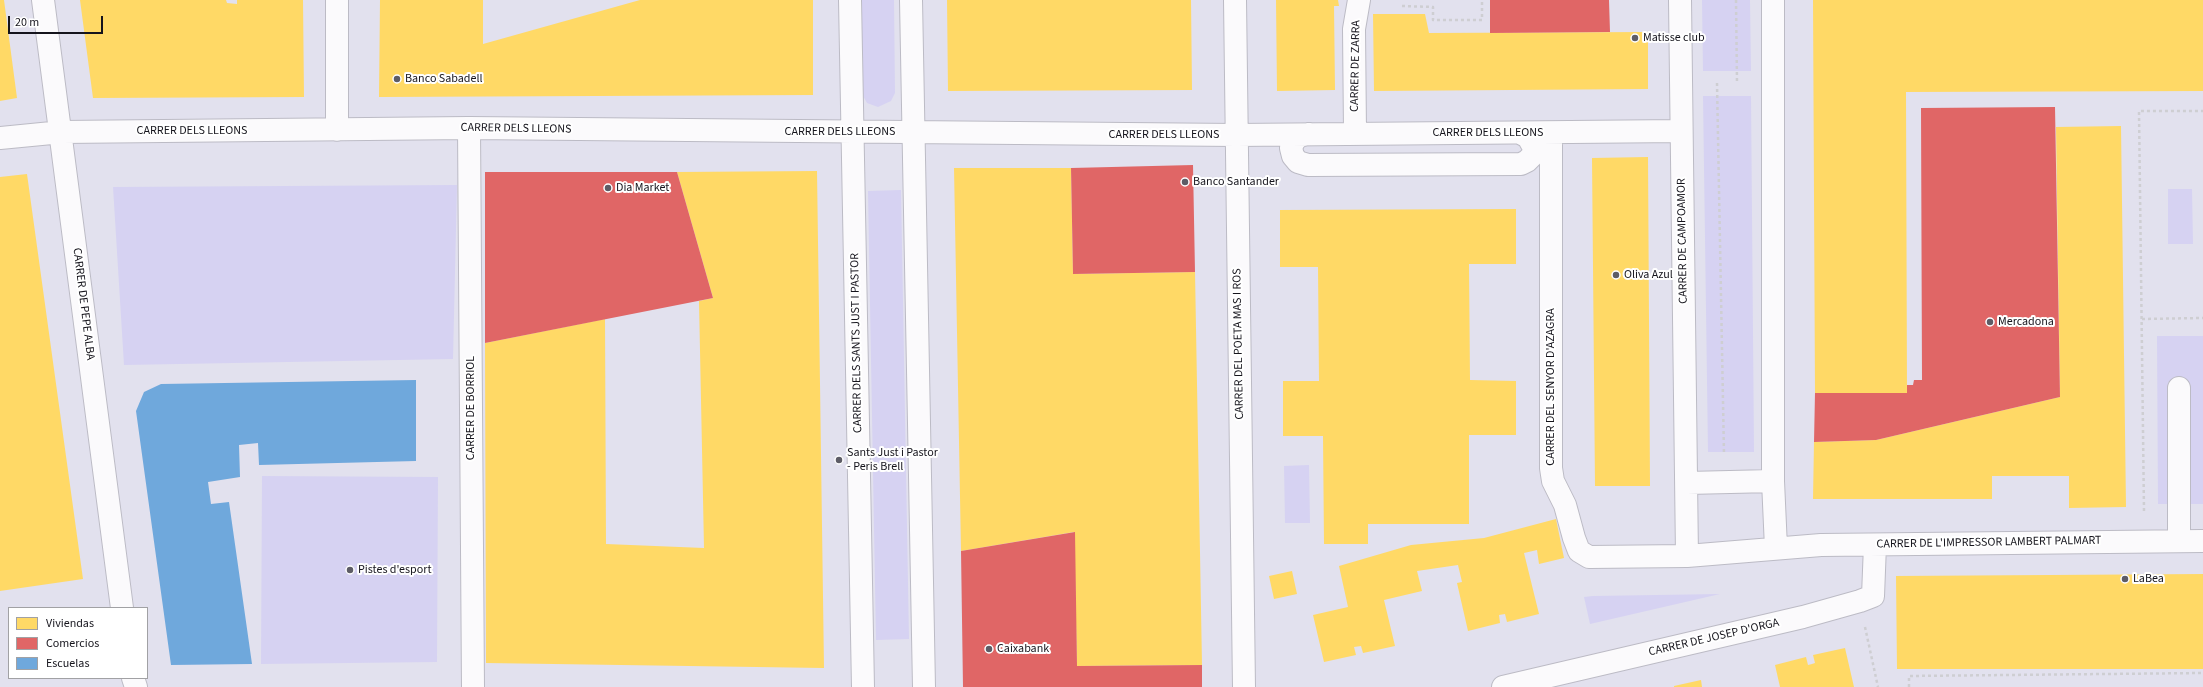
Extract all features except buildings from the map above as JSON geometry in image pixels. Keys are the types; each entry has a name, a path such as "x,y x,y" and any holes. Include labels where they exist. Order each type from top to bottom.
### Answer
{"street":[{"name":"CARRER DE PEPE ALBA","path":"43,0 62,132 122,607"},
{"path":"337,0 337,130"},
{"name":"CARRER DELS SANTS JUST I PASTOR","path":"850,0 851,132 863,687"},
{"path":"911,0 924,687"},
{"name":"CARRER DEL POETA MAS I ROS","path":"1235,0 1244,687"},
{"name":"CARRER DE ZARRA","path":"1355,132 1354,29 1359,0"},
{"name":"CARRER DE CAMPOAMOR","path":"1680,0 1687,483 1686,556"},
{"path":"1686,556 1776,548 1773,481 1773,0"},
{"name":"CARRER DELS LLEONS","path":"0,138 62,132 469,128 1236,135 1355,132 1551,133 1681,131"},
{"name":"CARRER DE BORRIOL","path":"469,128 473,687"},
{"path":"1309,134 1299,136 1294,141 1291,148 1298,162 1308,165 1521,164 1528,161 1533,155 1534,148 1528,137 1520,133"},
{"name":"CARRER DEL SENYOR D'AZAGRA","path":"1551,133 1550,468 1553,481 1565,505 1579,551 1589,557 1686,556"},
{"path":"2178,388 2179,541"},
{"path":"1687,483 1773,481"},
{"name":"CARRER DE L'IMPRESSOR LAMBERT PALMART","path":"1776,548 1821,545 2203,541"},
{"name":"CARRER DE JOSEP D'ORGA","path":"1503,687 1803,617 1860,601 1873,596 1875,545"}],"path":[{"path":"1402,6 1433,7 1433,20 1482,20 1482,0"},
{"path":"1736,0 1737,83"},
{"path":"1717,83 1723,449 1728,482"},
{"path":"2144,511 2139,111 2203,111"},
{"path":"2142,319 2203,318"},
{"path":"1860,601 1878,687"},
{"path":"1909,687 1909,676 2203,673"}],"shaded area":[{"path":"861,0 894,0 895,93 891,101 878,107 867,103 861,92"},
{"path":"1702,0 1750,0 1751,71 1703,71"},
{"path":"1703,96 1751,96 1754,452 1708,452"},
{"path":"457,185 453,359 124,365 113,187"},
{"path":"2168,189 2192,189 2193,244 2168,244"},
{"path":"901,190 909,639 876,640 868,191"},
{"path":"2157,336 2203,336 2203,504 2189,504 2188,383 2168,382 2168,504 2158,504"},
{"path":"1309,465 1310,523 1285,523 1284,466"},
{"name":"Pistes d'esport","path":"262,476 438,477 437,662 261,664"},
{"path":"1720,594 1590,624 1584,597 1593,596"}],"place":[{"name":"Matisse club","path":"1635,38"},
{"name":"Banco Sabadell","path":"397,79"},
{"name":"Banco Santander","path":"1185,182"},
{"name":"Dia Market","path":"608,188"},
{"name":"Oliva Azul","path":"1616,275"},
{"name":"Mercadona","path":"1990,322"},
{"name":"Sants Just i Pastor - Peris Brell","path":"839,460"},
{"name":"Pistes d'esport","path":"350,570"},
{"name":"LaBea","path":"2125,579"},
{"name":"Caixabank","path":"989,649"}]}
